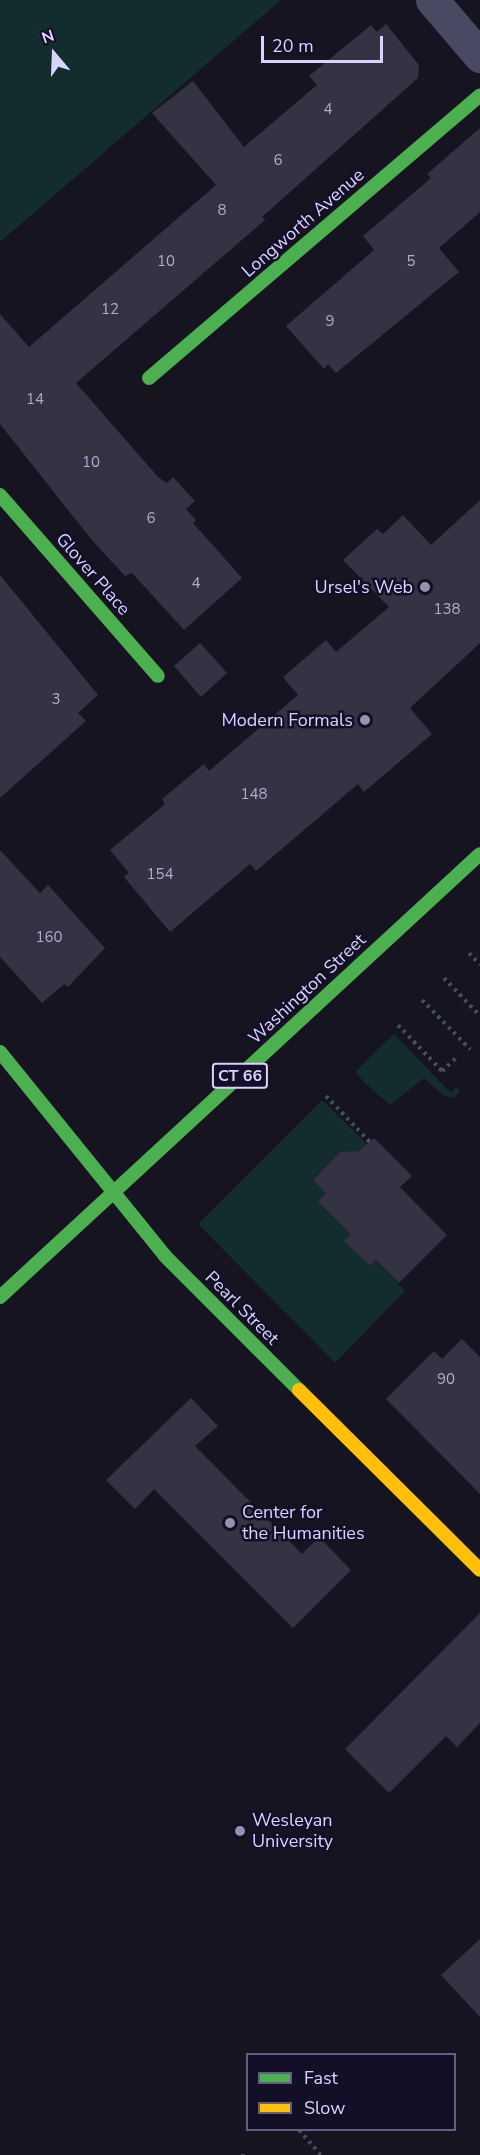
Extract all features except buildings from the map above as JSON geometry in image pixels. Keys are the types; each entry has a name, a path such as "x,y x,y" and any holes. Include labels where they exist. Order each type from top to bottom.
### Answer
{"main road":[{"name":"Longworth Avenue","path":"149,378 480,95"},
{"name":"Glover Place","path":"0,495 158,676"},
{"name":"Washington Street","path":"0,1297 480,854"},
{"name":"Pearl Street","path":"0,1052 165,1256 480,1570"}],"street":[{"path":"432,0 480,56"}],"path":[{"path":"469,953 480,965"},
{"path":"444,978 480,1016"},
{"path":"422,1000 470,1049"},
{"path":"398,1025 442,1071 455,1059"},
{"path":"326,1096 370,1142"},
{"path":"300,2131 321,2155"}],"green space":[{"path":"0,0 281,0 0,242"},
{"path":"394,1034 451,1093 457,1087 460,1091 454,1098 443,1095 424,1078 390,1105 365,1083 355,1072"},
{"path":"322,1100 367,1144 360,1151 340,1153 313,1179 326,1193 318,1202 351,1234 345,1241 369,1266 376,1260 405,1291 335,1363 198,1224"}],"traffic: fast":[{"path":"149,378 480,95"},
{"path":"0,495 158,676"},
{"path":"0,1297 480,854"},
{"path":"0,1052 165,1256 299,1390"}],"traffic: slow":[{"path":"299,1390 480,1570"}],"place":[{"name":"Ursel's Web","path":"425,587"},
{"name":"Modern Formals","path":"365,720"},
{"name":"Center for the Humanities","path":"230,1523"},
{"name":"Wesleyan University","path":"240,1831"}]}
